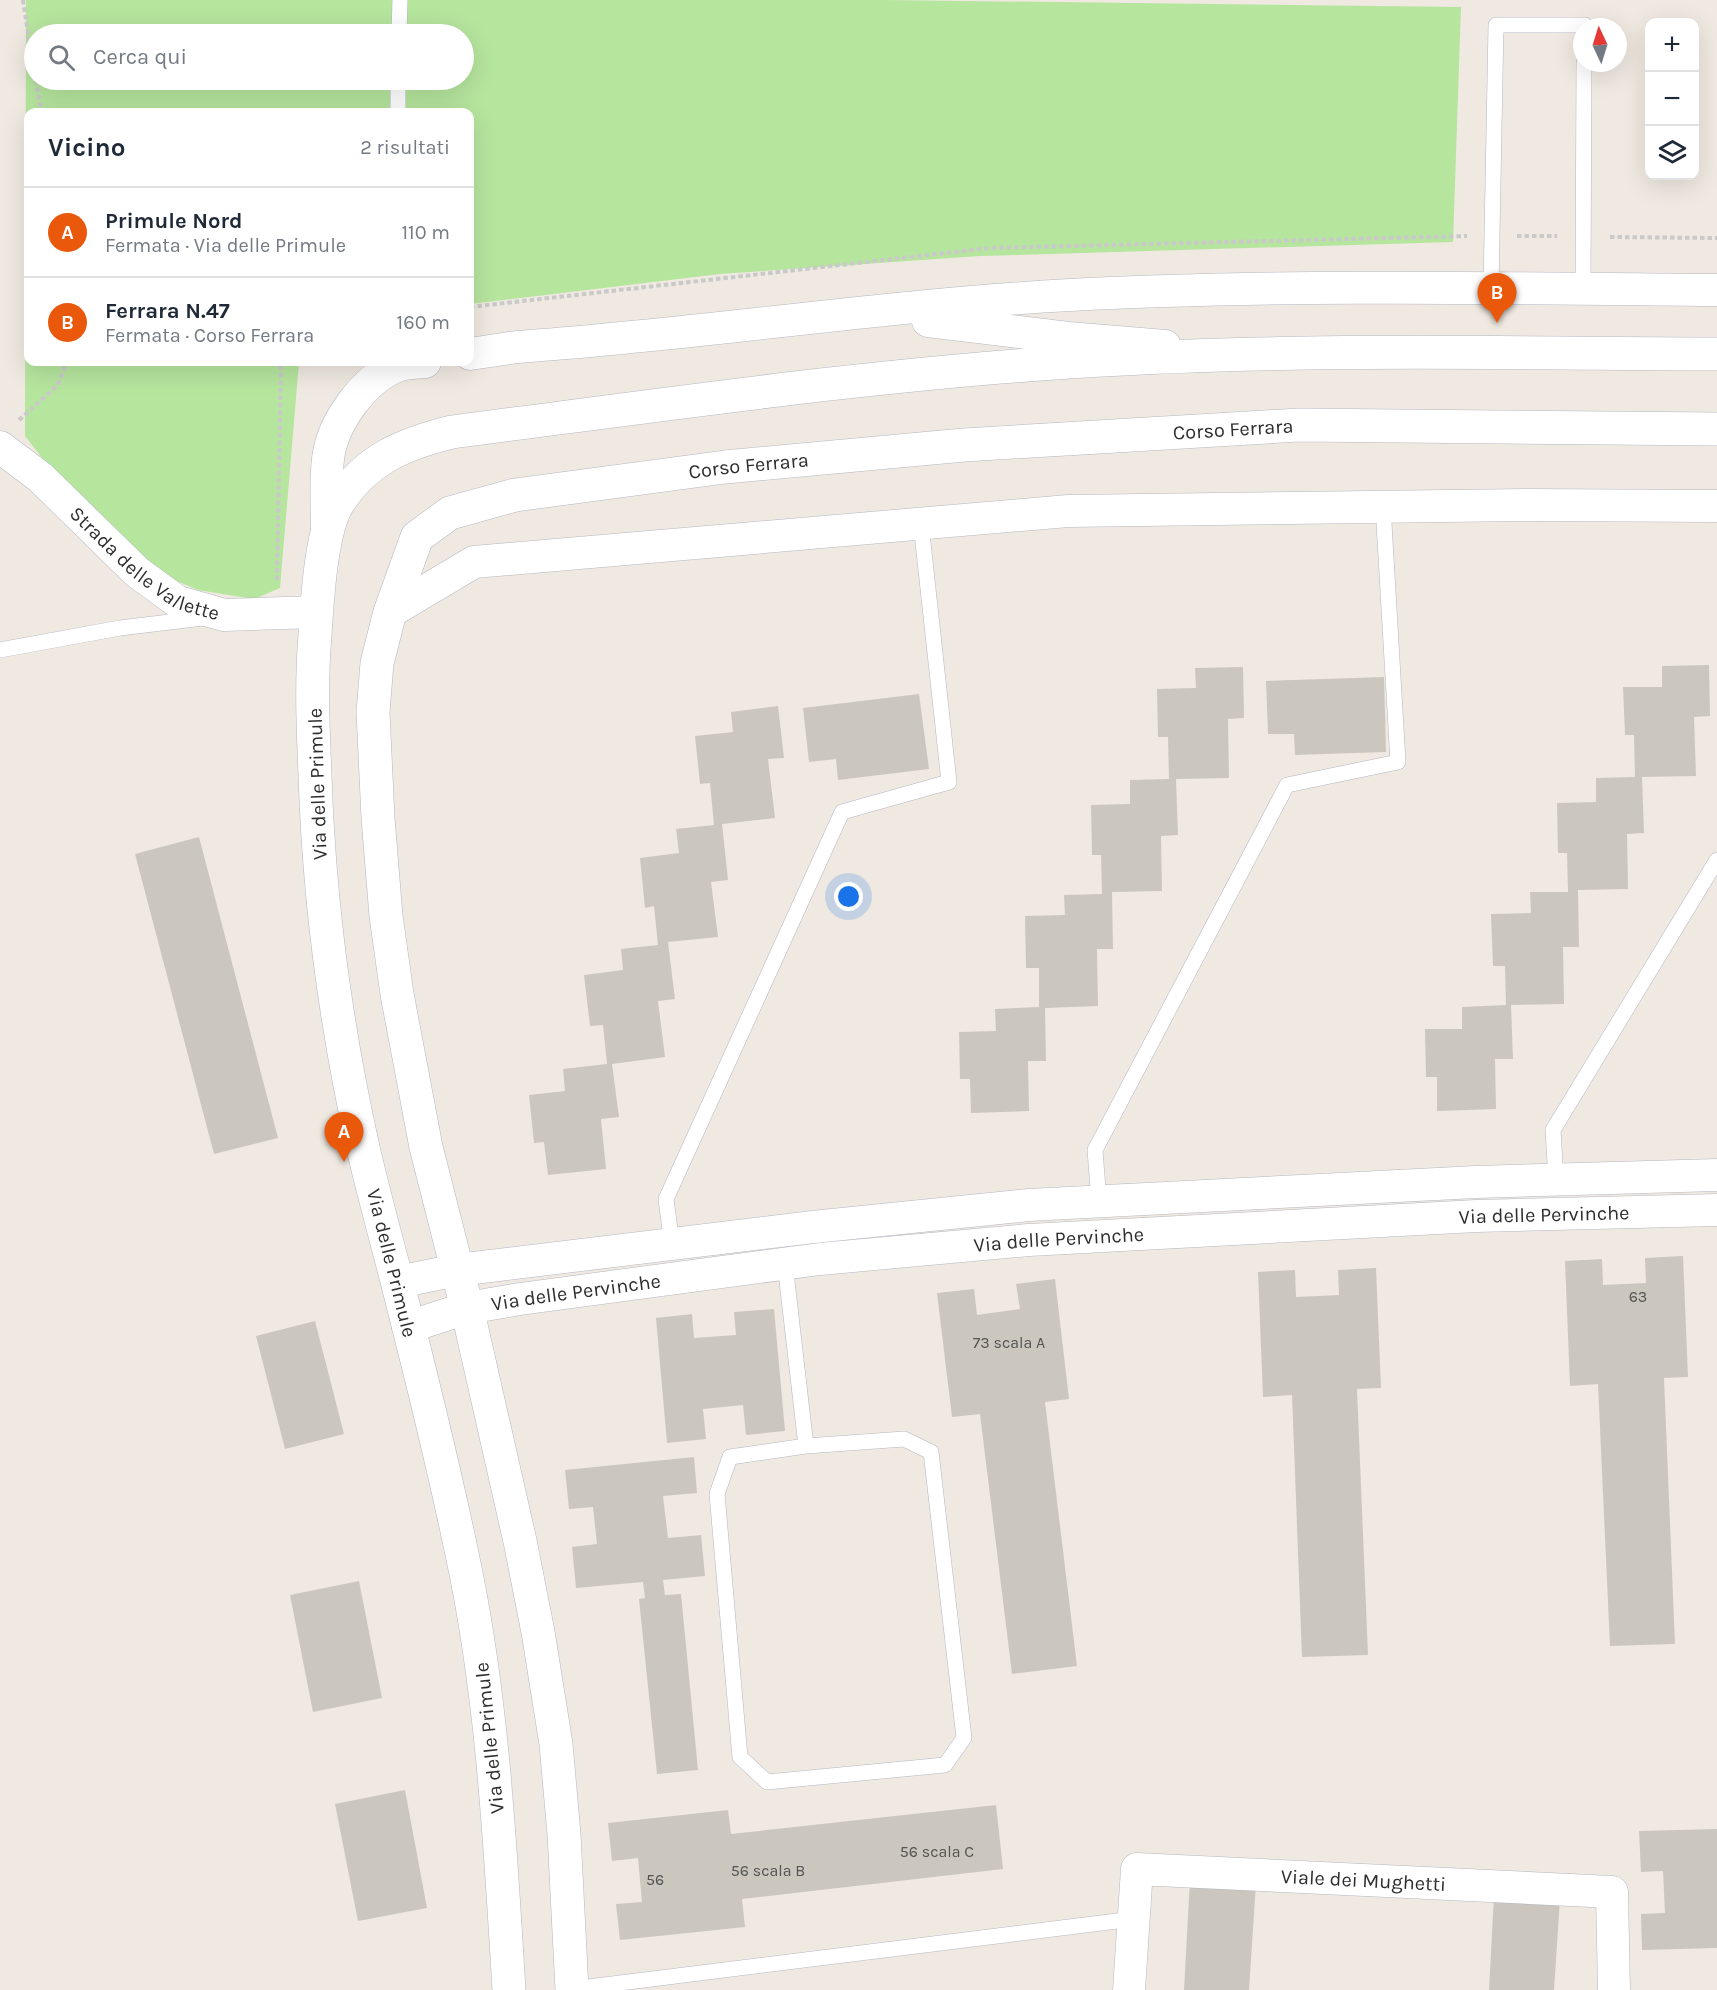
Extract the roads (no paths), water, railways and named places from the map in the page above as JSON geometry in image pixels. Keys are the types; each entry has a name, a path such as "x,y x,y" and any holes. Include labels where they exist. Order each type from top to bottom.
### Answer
{"main road":[{"path":"327,532 336,507 359,475 387,454 414,442 452,432 943,371 1089,361 1258,354 1717,354"},
{"name":"Corso Ferrara","path":"390,612 417,537 450,513 515,495 725,467 940,447 1241,428 1323,425 1717,429"},
{"name":"Via delle Primule","path":"327,532 316,612 313,714 318,846 333,990 364,1152 398,1282 462,1555 484,1672 497,1807 510,1990"},
{"path":"390,612 377,663 373,712 386,916 397,994 426,1147 467,1308 520,1541 538,1632 556,1744 564,1834 572,1990"}],"street":[{"path":"474,353 517,347 860,313 1068,296 1291,287 1717,290"},
{"path":"860,313 1068,338 1258,354"},
{"path":"327,532 328,457 334,435 357,396 374,382 401,366"},
{"name":"Strada delle Vallette","path":"8,434 40,477 137,572 178,602 224,615 316,612"},
{"path":"390,612 474,562 842,529 1068,511 1383,506 1717,506"},
{"name":"Via delle Pervinche","path":"398,1282 457,1270 836,1225 1029,1205 1556,1180 1717,1175"},
{"name":"Via delle Pervinche","path":"408,1327 467,1308 520,1299 785,1264 1029,1240 1476,1216 1717,1210"},
{"name":"Viale dei Mughetti","path":"1129,1990 1137,1869 1612,1892 1614,1990"}],"lane":[{"path":"399,24 400,0"},
{"path":"1491,288 1496,25 1573,25"},
{"path":"1583,289 1584,72"},
{"path":"398,90 398,108"},
{"name":"Via delle Pervinche","path":"1099,1202 1095,1150 1287,785 1398,762 1383,506"},
{"name":"Via delle Pervinche","path":"672,1245 666,1199 842,812 949,782 921,524"},
{"path":"0,650 120,628 224,615"},
{"name":"Via delle Pervinche","path":"1556,1180 1553,1130 1717,860"},
{"path":"785,1264 806,1446"},
{"path":"904,1439 931,1452 964,1738 945,1765 767,1782 740,1757 717,1494 730,1458 806,1446 904,1439"},
{"path":"572,1990 1133,1919"}],"place":[{"name":"Ferrara N.47","path":"1497,323"},
{"name":"Primule Nord","path":"344,1162"}]}
